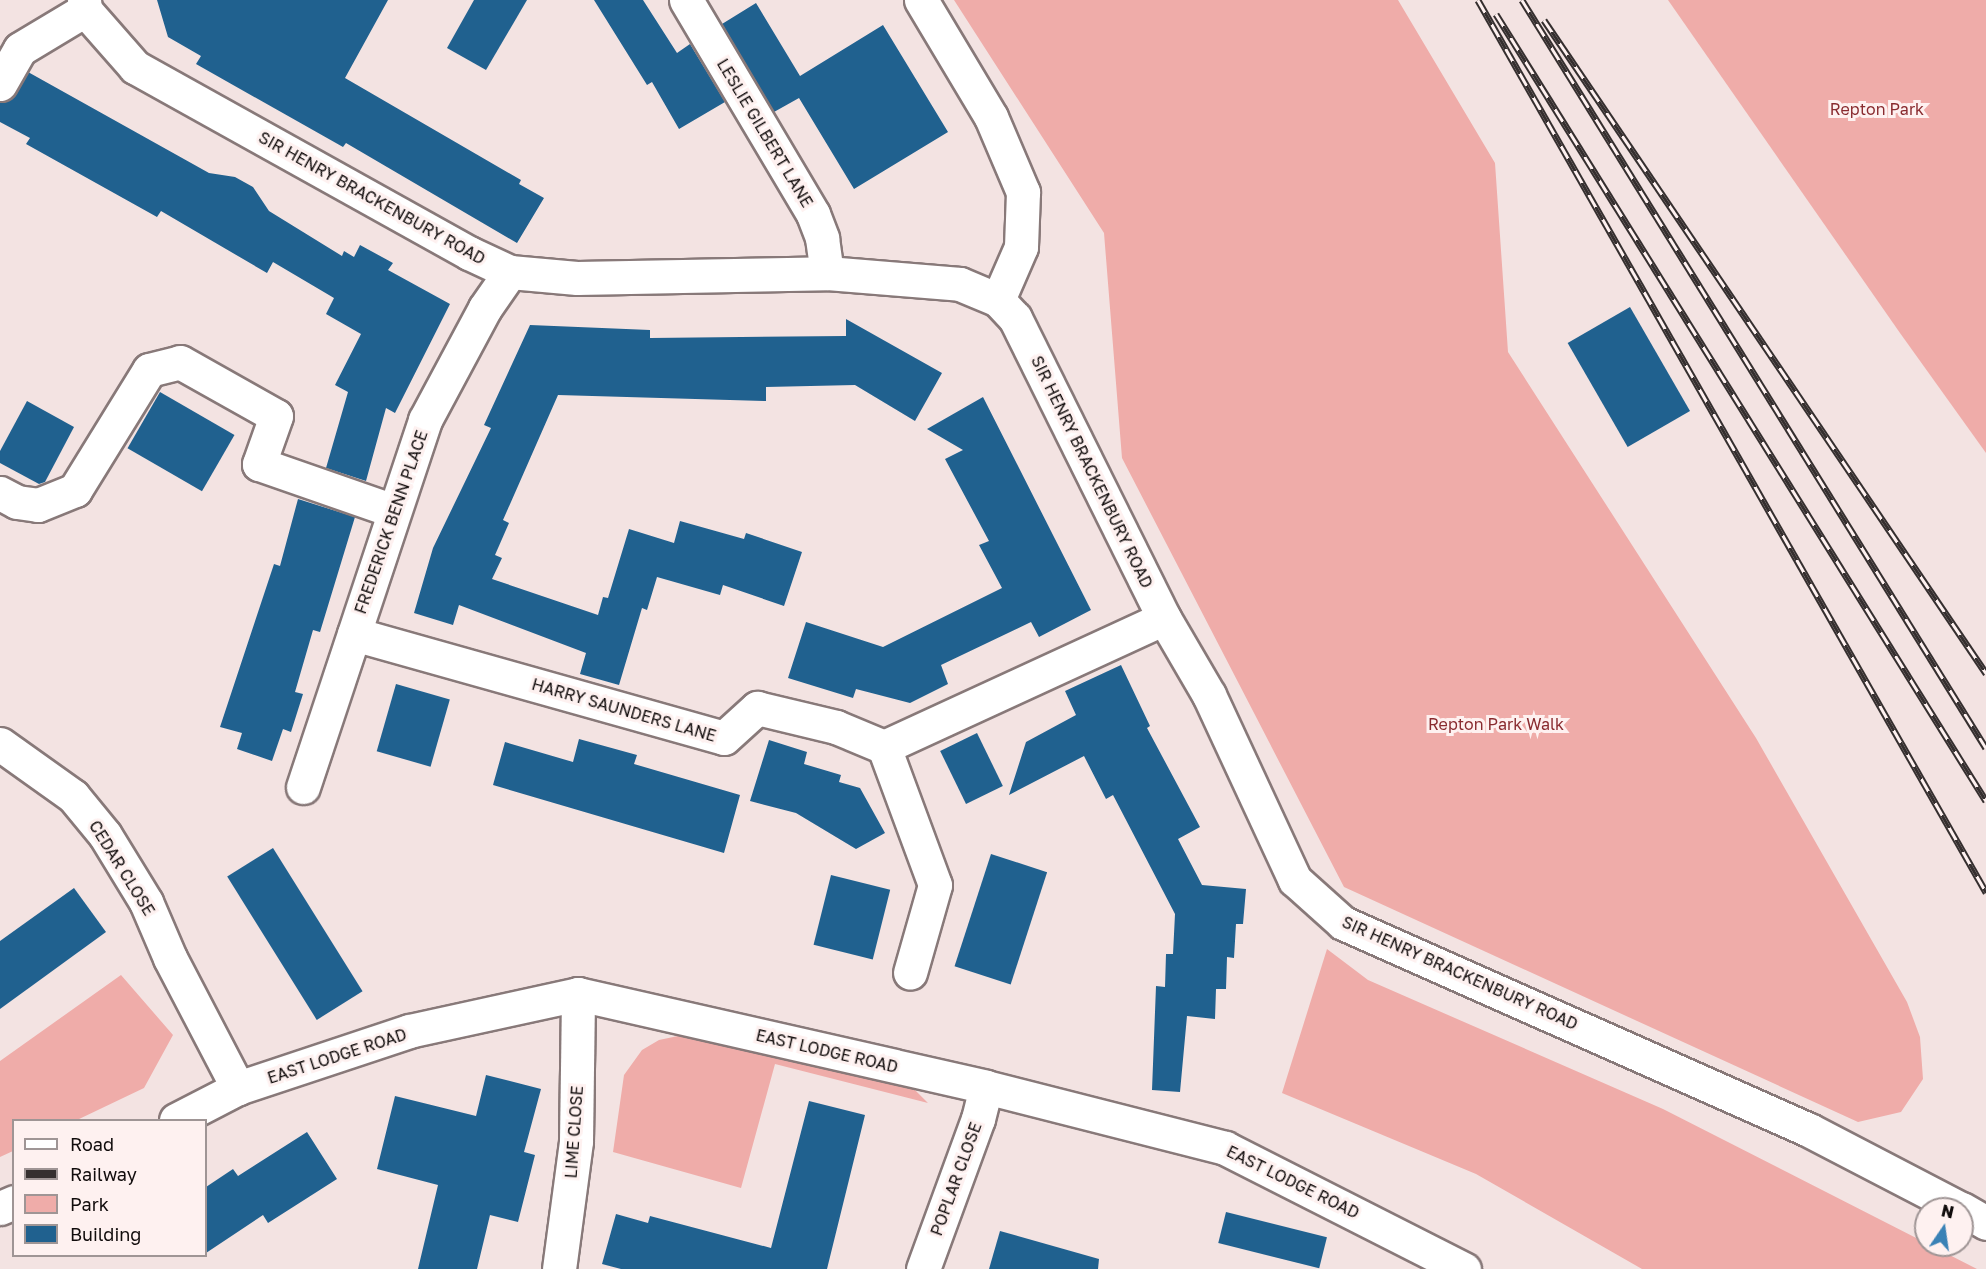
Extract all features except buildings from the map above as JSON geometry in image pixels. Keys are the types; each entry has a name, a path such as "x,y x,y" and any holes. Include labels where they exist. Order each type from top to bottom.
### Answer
{"street":[{"name":"LESLIE GILBERT LANE","path":"686,0 813,214 822,238 827,273"},
{"path":"921,0 991,117 1023,192 1021,247 998,300"},
{"name":"SIR HENRY BRACKENBURY ROAD","path":"85,5 135,67 469,254 510,272 577,278 827,273 960,284 998,300 1015,318 1164,618 1209,695 1295,880 1343,923 1809,1130 1939,1197"},
{"path":"0,84 20,49 85,5"},
{"name":"FREDERICK BENN PLACE","path":"303,787 425,420 485,308 510,272"},
{"path":"0,493 17,502 38,505 75,490 149,370 180,362 276,416 259,464 394,511"},
{"path":"910,973 935,885 884,747 1164,618"},
{"name":"HARRY SAUNDERS LANE","path":"354,633 724,738 757,708 836,727 884,747"},
{"name":"CEDAR CLOSE","path":"0,744 73,796 105,835 146,902 170,958 238,1088"},
{"name":"EAST LODGE ROAD","path":"178,1119 238,1088 409,1031 578,994 986,1087 1225,1148 1460,1268"},
{"name":"LIME CLOSE","path":"559,1269 576,1141 578,994"},
{"name":"POPLAR CLOSE","path":"923,1269 978,1119 986,1087"}],"green space":[{"name":"Repton Park Walk","path":"954,0 1398,0 1495,163 1508,352 1756,738 1907,1002 1920,1037 1923,1079 1901,1112 1858,1122 1344,887 1122,458 1104,233"},
{"name":"Repton Park","path":"1668,0 1986,0 1986,453 1900,333"},
{"path":"1327,949 1368,980 1663,1109 1914,1237 1914,1257 1953,1257 1977,1269 1642,1269 1476,1174 1282,1093"},
{"path":"121,975 173,1035 144,1088 79,1119 12,1119 12,1151 0,1157 0,1061"},
{"path":"678,1036 763,1052 914,1089 928,1103 775,1064 741,1188 613,1152 624,1075 642,1050 659,1040"}],"railway":[{"path":"1478,0 1986,892"},
{"path":"1522,0 1986,748"},
{"path":"1496,14 1986,801"},
{"path":"1544,20 1986,673"}]}
